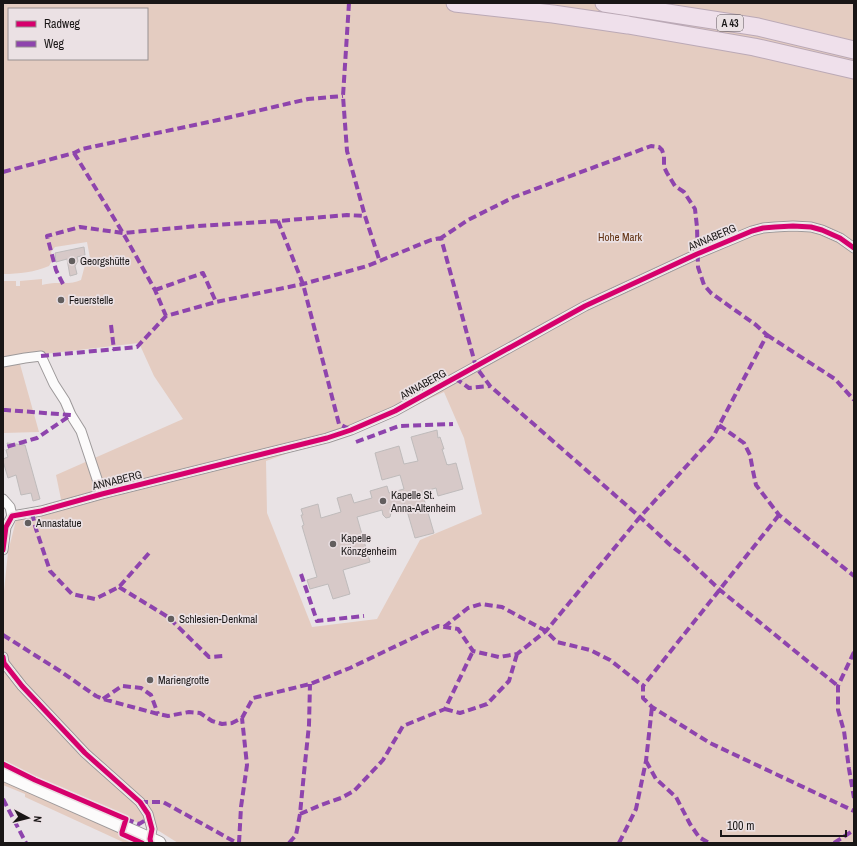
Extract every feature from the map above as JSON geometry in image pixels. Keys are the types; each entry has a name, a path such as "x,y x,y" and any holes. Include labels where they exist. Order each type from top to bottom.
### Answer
{"highway":[{"name":"A 43","path":"455,3 553,14 628,25 754,47 854,71"},
{"name":"A 43","path":"604,3 758,27 854,50"}],"main road":[{"path":"3,774 153,842"}],"street":[{"name":"ANNABERG","path":"12,516 40,511 327,438 351,430 395,411 586,306 698,254 752,231 775,227 811,227 840,238 854,248"},
{"path":"3,362 41,356 54,384 81,431 102,494"},
{"path":"3,499 10,507 12,516 6,527 3,550"},
{"path":"3,657 4,663 22,686 85,753 140,802 148,814 152,829 153,842"}],"green space":[{"name":"Hohe Mark","path":"3,3 854,3 854,843 178,843 142,822 139,823 133,821 38,780 3,761 3,601 8,552 16,520 63,509 56,475 183,419 154,376 139,343 18,357 39,432 3,433 3,281 16,281 16,286 20,286 20,281 42,279 42,285 53,283 72,283 81,280 85,265 90,258 87,242 55,247 51,252 53,259 49,266 38,270 15,274 3,274","holes":["444,392 464,438 482,514 420,540 377,619 312,627 267,513 266,461 391,416"]},
{"path":"3,781 121,830 120,834 122,836 139,843 125,843 25,797 25,794 3,785"}],"building":[{"name":"Georgshütte","path":"84,247 85,255 77,257 78,261 75,266 77,274 70,276 67,259 56,262 55,253"},
{"name":"Feuerstelle","path":"59,296 63,296 65,300 63,304 59,304 57,302 57,298"},
{"path":"437,430 438,438 440,437 444,449 442,449 447,465 456,463 463,489 438,496 436,488 422,492 434,533 415,538 405,504 390,508 390,517 386,518 383,515 382,510 357,517 370,562 343,570 350,594 333,599 328,584 310,589 307,580 317,577 302,526 304,525 301,509 318,504 321,518 341,512 337,498 351,494 354,503 372,498 370,491 387,486 389,493 404,489 400,475 382,480 375,453 399,446 404,464 418,461 411,437"},
{"path":"7,443 25,445 40,499 33,501 31,493 21,495 16,475 8,478 3,461 3,459 8,457 6,450 9,449"}],"marked path":[{"path":"349,3 343,96 347,151 365,216 380,262"},
{"path":"3,172 74,153 82,149 308,99 343,96"},
{"path":"3,635 96,696 103,699 168,716 189,712 200,713 212,721 222,724 232,723 242,718 253,698 310,684 350,668 438,626 458,629 473,651 499,657 517,654 546,631 640,517 713,437 767,335 756,325 711,293 704,285 698,267 695,209 684,192 675,186 667,173 664,167 664,156 659,147 651,146 514,197 468,220 441,238"},
{"path":"74,153 123,233 155,290 166,316"},
{"path":"63,284 56,270 47,236 80,227 123,233 347,215 365,216"},
{"path":"278,221 303,284 339,424 351,430"},
{"path":"41,356 137,347 166,316 216,302 303,284 367,266 431,240 441,238 476,367 490,386 683,555 720,590 838,686"},
{"path":"155,290 203,273 216,302"},
{"path":"111,325 114,350"},
{"path":"767,335 835,379 854,400"},
{"path":"455,378 469,388 490,386"},
{"path":"3,410 71,415 37,438 3,448"},
{"path":"356,442 399,426 453,424"},
{"path":"719,425 744,443 750,455 756,485 779,515 854,576"},
{"path":"32,513 50,571 72,594 95,599 119,587 150,552"},
{"path":"779,515 643,686 643,698 652,707 710,743 854,811"},
{"path":"301,574 317,621 364,616"},
{"path":"119,587 168,617 209,657 224,656"},
{"path":"444,627 468,608 481,604 502,607 546,631 557,642 590,650 610,660 643,686"},
{"path":"300,814 341,798 354,791 383,760 403,726 445,709 473,651"},
{"path":"854,652 838,686 838,710 844,731 854,798"},
{"path":"445,709 460,713 487,704 509,681 517,654"},
{"path":"289,843 296,835 300,814 309,725 310,684"},
{"path":"103,699 122,686 141,688 151,695 158,714"},
{"path":"619,843 636,809 646,761 652,707"},
{"path":"239,843 241,807 247,765 242,718"},
{"path":"646,761 656,779 676,797 690,824 699,837 709,843"},
{"path":"3,799 26,843"},
{"path":"140,802 163,802 237,843"},
{"path":"126,819 139,824 149,818"},
{"path":"834,843 854,830"}],"cycle path":[{"path":"3,550 6,527 12,516 41,511 102,494 327,438 351,430 395,411 585,306 697,254 752,231 775,227 811,227 840,238 854,248"},
{"path":"3,657 4,663 22,686 85,753 140,802 148,814 152,829 150,839 151,843"},
{"path":"3,764 35,780 126,819 122,834 142,843"}],"place":[{"name":"Georgshütte","path":"72,261"},
{"name":"Feuerstelle","path":"61,300"},
{"name":"Kapelle St. Anna-Altenheim","path":"383,501"},
{"name":"Annastatue","path":"28,523"},
{"name":"Kapelle Könzgenheim","path":"333,544"},
{"name":"Schlesien-Denkmal","path":"171,619"},
{"name":"Mariengrotte","path":"150,680"}]}
